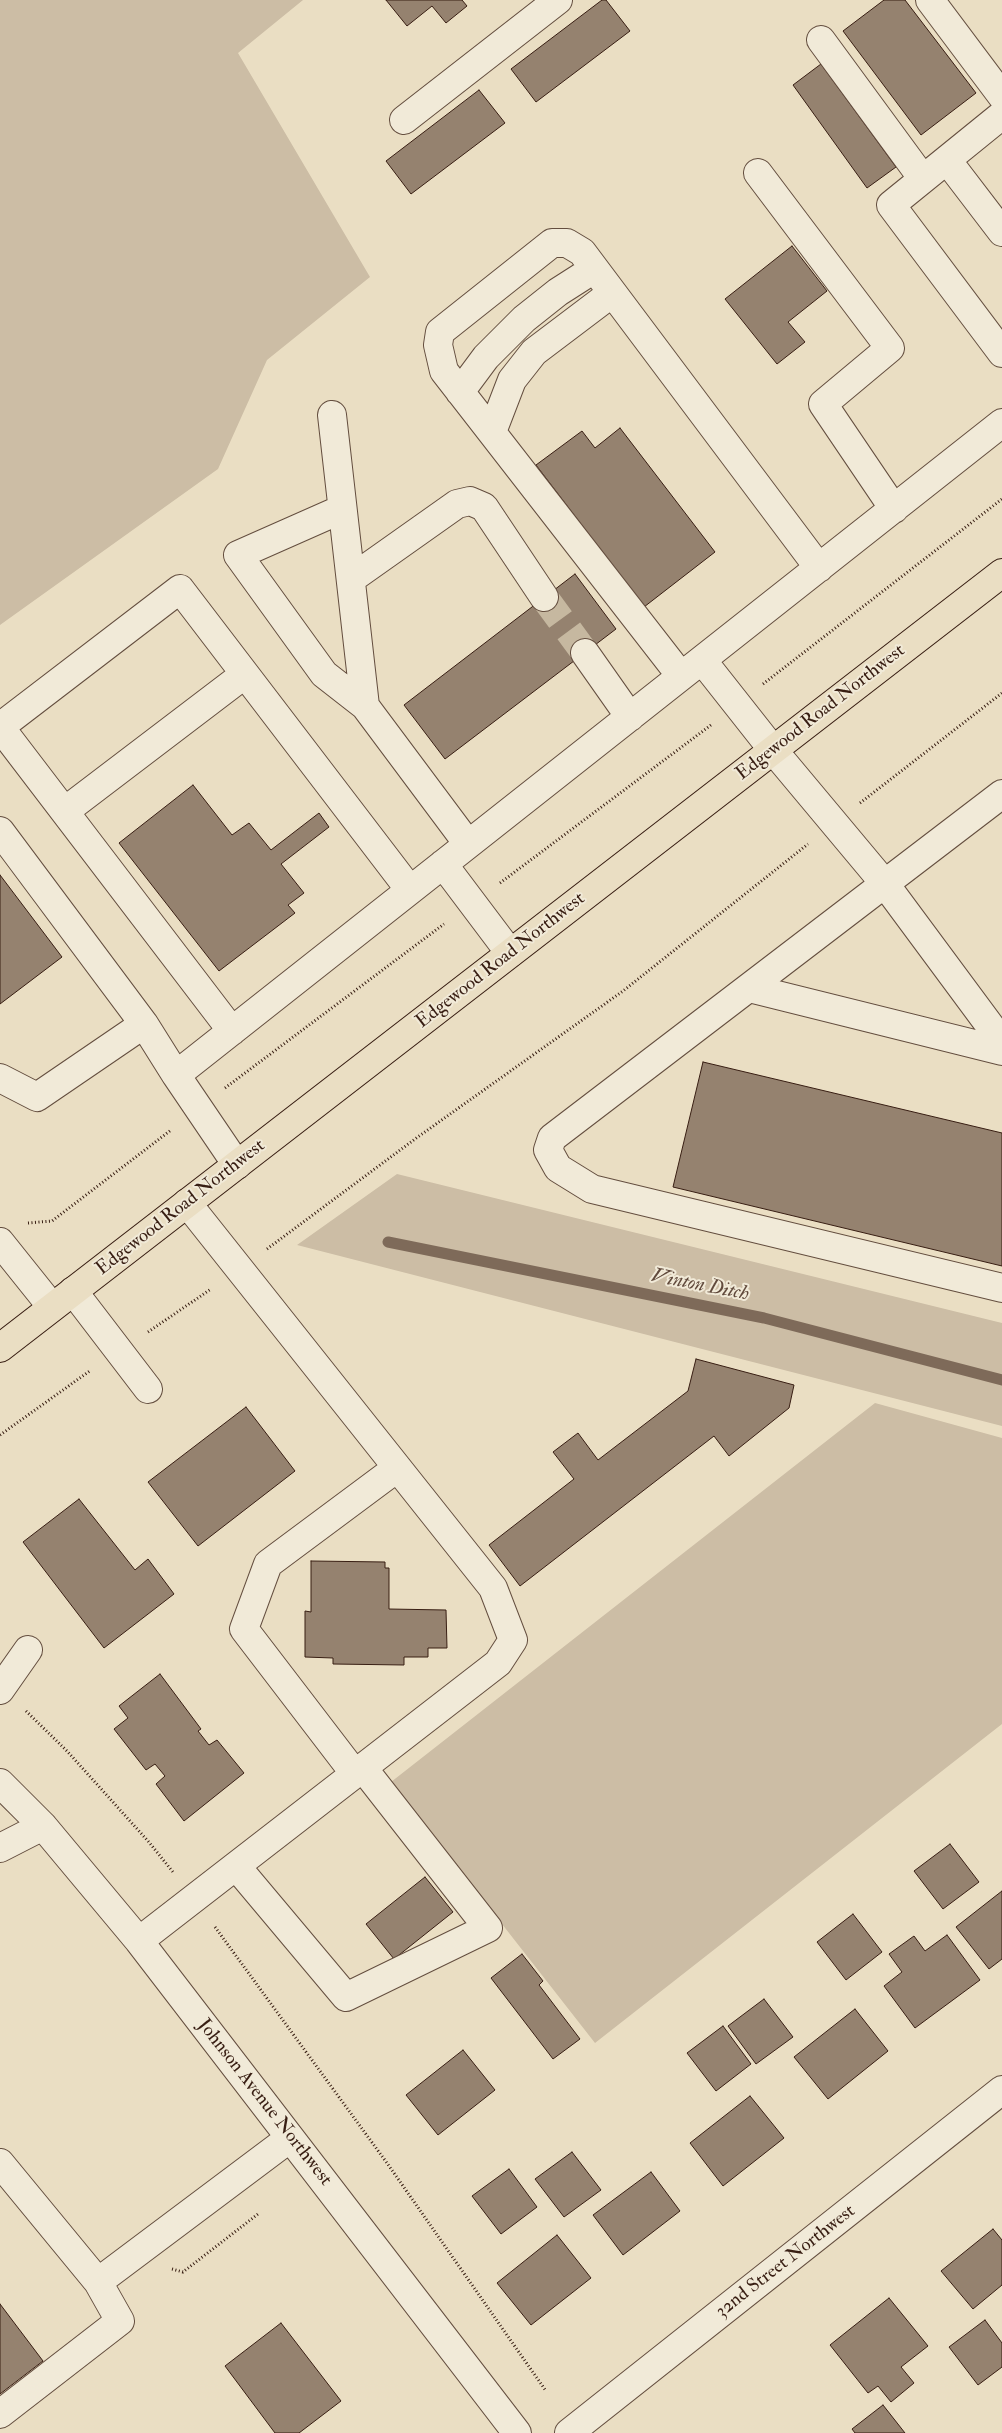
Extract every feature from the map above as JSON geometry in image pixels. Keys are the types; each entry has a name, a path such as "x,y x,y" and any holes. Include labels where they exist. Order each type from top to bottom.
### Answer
{"main road":[{"name":"Edgewood Road Northwest","path":"0,1348 1002,573"}],"street":[{"path":"404,120 558,0"},
{"path":"930,0 1002,96"},
{"path":"820,40 923,179"},
{"path":"1002,116 891,205 1002,353"},
{"path":"947,160 1002,232"},
{"path":"758,174 890,348 823,404 894,509"},
{"path":"819,568 582,252 567,243 552,243 440,332 438,345 444,371 460,392 691,668 736,705 885,884 1002,1042"},
{"path":"460,392 486,357 524,319 558,292 594,269"},
{"path":"492,432 512,380 534,352 612,293"},
{"path":"332,414 365,706"},
{"path":"176,1074 1002,423"},
{"path":"351,579 457,504 470,501 484,507 544,597"},
{"path":"342,509 238,555 324,674 365,706 468,844"},
{"path":"232,1031 0,728 180,589 410,890"},
{"path":"585,653 630,717"},
{"path":"65,811 245,674"},
{"path":"1002,794 552,1138 548,1150 558,1168 592,1189 1002,1288"},
{"path":"0,831 144,1024 237,1165"},
{"path":"443,864 510,953"},
{"path":"749,988 1002,1051"},
{"path":"0,1078 37,1097 144,1024"},
{"path":"139,1941 498,1663 513,1640 493,1588 187,1203"},
{"path":"0,1243 119,1351 148,1389"},
{"path":"236,1866 346,1997 488,1928 244,1630 268,1564 397,1468"},
{"path":"1,1689 28,1650"},
{"name":"Johnson Avenue Northwest","path":"0,1783 43,1826 139,1941 517,2433"},
{"path":"0,1848 43,1826"},
{"name":"32nd Street Northwest","path":"569,2433 1002,2090"},
{"path":"98,2282 290,2138"},
{"path":"0,2163 98,2282 120,2321 0,2414"}],"path":[{"path":"0,1243 30,1221 52,1220 472,903 636,783 1002,499"},
{"path":"0,1435 239,1269 415,1139 623,991 834,823 1002,693"},
{"path":"1,1689 67,1751 148,1841 193,1899 387,2163 546,2391"}],"shaded area":[{"path":"0,0 303,0 238,53 370,277 267,360 218,469 0,625"},
{"path":"397,1174 1002,1323 1002,1426 297,1245"},
{"path":"875,1403 1002,1438 1002,1724 595,2043 391,1782"}],"building":[{"path":"386,0 462,0 467,6 446,23 432,6 407,26"},
{"path":"602,0 606,0 630,31 536,102 511,69"},
{"path":"884,0 905,0 976,93 921,135 843,31"},
{"path":"821,64 896,167 867,188 793,85"},
{"path":"479,90 505,123 411,194 386,161"},
{"path":"792,246 827,291 788,322 805,342 777,364 725,299"},
{"path":"620,428 715,552 644,607 536,465 582,431 595,448"},
{"path":"575,574 616,629 445,759 404,705"},
{"path":"193,785 232,835 249,823 271,850 319,813 329,827 281,864 304,893 288,905 295,913 219,971 119,843"},
{"path":"0,875 62,957 0,1004"},
{"path":"703,1062 1002,1133 1002,1266 673,1187"},
{"path":"696,1359 794,1385 789,1408 729,1456 714,1436 520,1586 489,1545 574,1479 553,1452 578,1433 598,1460 688,1391"},
{"path":"246,1407 295,1471 198,1546 148,1482"},
{"path":"79,1499 135,1570 148,1559 174,1594 104,1648 23,1542"},
{"path":"311,1561 385,1562 385,1568 389,1568 389,1609 446,1610 447,1648 428,1648 428,1657 404,1657 404,1665 333,1664 333,1658 305,1657 305,1611 311,1612"},
{"path":"160,1674 201,1729 198,1731 209,1745 217,1740 244,1773 184,1821 156,1784 165,1776 155,1764 146,1770 114,1729 128,1718 119,1706"},
{"path":"950,1844 979,1882 943,1909 914,1871"},
{"path":"425,1877 453,1912 394,1959 366,1924"},
{"path":"1002,1891 1002,1959 989,1969 956,1927"},
{"path":"853,1914 882,1952 846,1980 817,1942"},
{"path":"947,1935 980,1980 915,2028 884,1986 902,1972 889,1954 914,1936 925,1951"},
{"path":"522,1954 543,1981 539,1985 580,2039 553,2059 491,1978"},
{"path":"764,1999 793,2037 756,2064 728,2026"},
{"path":"855,2009 888,2051 828,2099 794,2057"},
{"path":"723,2026 751,2064 716,2091 687,2053"},
{"path":"463,2050 495,2090 438,2135 406,2095"},
{"path":"750,2096 784,2138 723,2186 690,2143"},
{"path":"572,2152 601,2190 564,2217 535,2179"},
{"path":"509,2169 537,2207 501,2234 472,2196"},
{"path":"651,2172 680,2211 623,2255 593,2215"},
{"path":"993,2229 1002,2240 1002,2285 973,2309 941,2271"},
{"path":"557,2235 591,2278 531,2325 497,2283"},
{"path":"889,2298 928,2346 901,2367 914,2383 891,2402 878,2386 868,2393 830,2345"},
{"path":"0,2304 43,2361 0,2394"},
{"path":"985,2320 1002,2343 1002,2367 978,2385 949,2347"},
{"path":"281,2323 341,2401 299,2433 275,2433 225,2366"},
{"path":"883,2405 905,2433 855,2433 852,2429"}],"waterway":[{"name":"Vinton Ditch","path":"388,1242 764,1318 1002,1380"}],"tunnel":[{"path":"544,597 585,653"}]}
